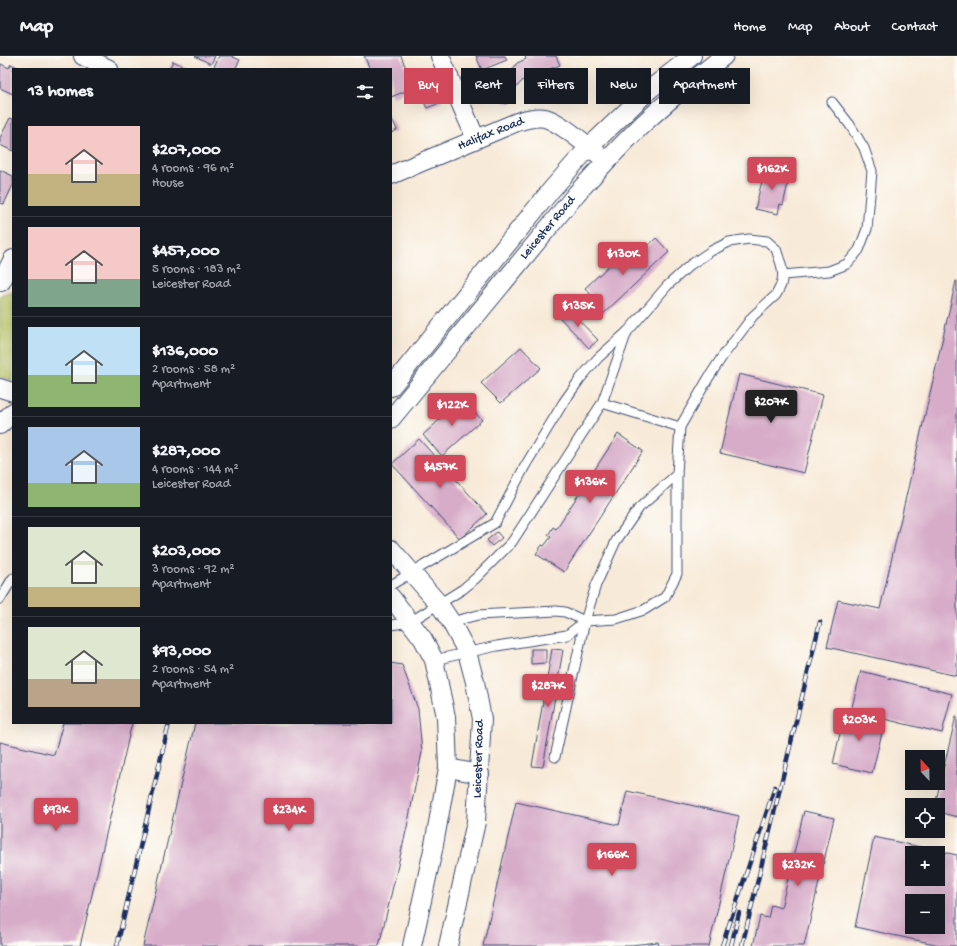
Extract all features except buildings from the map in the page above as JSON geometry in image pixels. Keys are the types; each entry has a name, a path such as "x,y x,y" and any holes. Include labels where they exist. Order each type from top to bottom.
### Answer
{"street":[{"path":"83,56 108,68"},
{"path":"110,68 116,56"},
{"path":"440,56 476,139"},
{"name":"Leicester Road","path":"392,386 552,189 589,147 648,90 692,56"},
{"name":"Leicester Road","path":"392,418 577,193 606,161 650,117 724,56"},
{"name":"Halifax Road","path":"392,175 517,122 532,118 546,118 560,125 606,161"},
{"path":"5,281 12,263"},
{"path":"0,388 12,392"},
{"path":"0,425 12,413"},
{"name":"Leicester Road","path":"392,550 413,572 439,604 451,622 467,652 475,682 482,719 480,774 476,822 448,946"},
{"path":"392,598 423,639 434,660 446,717 448,768 433,850 412,946"},
{"path":"448,768 480,774"}],"lane":[{"path":"783,275 829,271 846,264 859,250 867,229 872,171 864,148 850,125 832,102"},
{"path":"392,584 495,523 525,466 563,403 580,379 598,358 628,331 667,286 690,265 711,251 729,242 749,239 767,241 776,249 783,275 782,285 776,295 753,316 722,357 680,428 676,474 677,574 665,597 644,610 616,619 585,621 565,612 556,611 478,615 451,622"},
{"path":"392,625 410,622 463,589 512,542 602,403 628,331"},
{"path":"602,403 680,428"},
{"path":"555,757 585,621 596,585 616,541 639,508 676,474"},
{"path":"0,599 12,580"},
{"path":"434,660 497,646 567,635 585,621"}],"green space":[{"path":"12,292 12,381 0,376 0,296"}],"railway":[{"path":"742,946 820,622"},
{"path":"117,946 169,724"},
{"path":"722,946 775,787"},
{"path":"731,946 739,913"}]}
